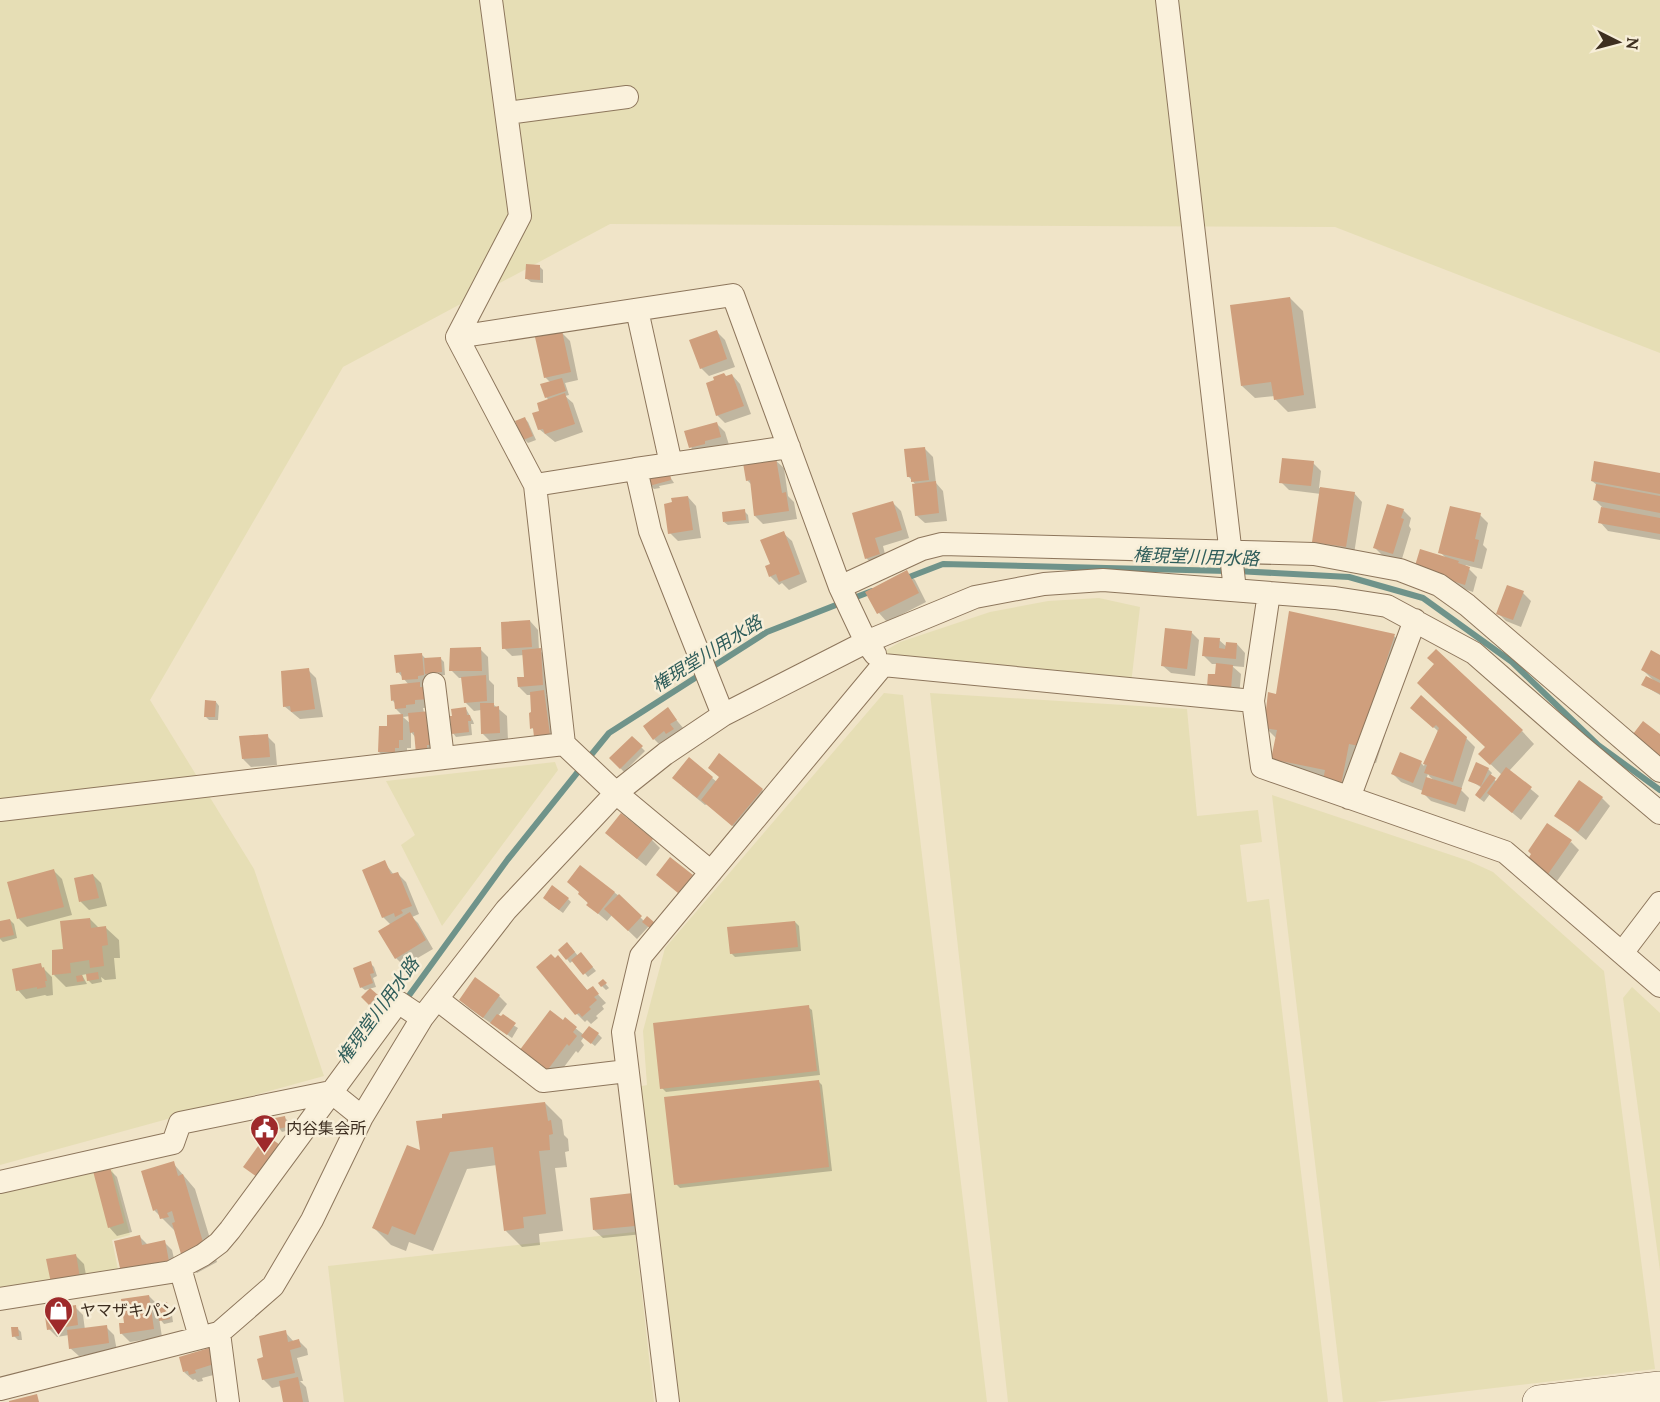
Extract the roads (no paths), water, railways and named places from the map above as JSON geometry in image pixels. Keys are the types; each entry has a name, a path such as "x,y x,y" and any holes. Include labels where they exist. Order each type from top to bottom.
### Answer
{"main road":[{"path":"1539,1402 1660,1388"}],"street":[{"path":"457,337 520,216 491,0"},
{"path":"1167,0 1235,590"},
{"path":"507,113 627,97"},
{"path":"457,337 733,295 840,587 866,642 883,666 1253,701"},
{"path":"637,310 672,464"},
{"path":"457,337 535,485 564,744 616,793 711,872"},
{"path":"535,485 789,447"},
{"path":"636,469 650,531 723,715"},
{"path":"840,587 922,549 942,544 1314,554 1400,570 1439,585 1467,605 1660,771"},
{"path":"1387,606 1400,570"},
{"path":"0,1389 210,1335 273,1286 312,1220 362,1117 422,1018 506,910 616,793 665,754 723,715 866,642 975,597 1044,584 1103,580 1335,598 1387,606 1474,653 1660,813"},
{"path":"1269,593 1253,701 1262,767 1505,852 1660,986"},
{"path":"1349,798 1415,620"},
{"path":"668,1402 623,1032 641,956 883,666"},
{"path":"434,684 443,758"},
{"path":"0,810 564,744"},
{"path":"1622,953 1660,903"},
{"path":"437,999 543,1081 627,1071"},
{"path":"0,1299 171,1272 203,1255 219,1243 398,1002 422,1018"},
{"path":"331,1092 362,1117"},
{"path":"0,1182 173,1143 180,1123 331,1092"},
{"path":"180,1268 210,1335 228,1402"}],"waterway":[{"name":"権現堂川用水路","path":"904,579 943,564 1227,571"},
{"name":"権現堂川用水路","path":"1237,571 1349,577 1423,598 1512,662 1598,745 1660,790"},
{"name":"権現堂川用水路","path":"851,599 872,591"},
{"name":"権現堂川用水路","path":"587,760 609,733 767,632 841,603"},
{"name":"権現堂川用水路","path":"405,1001 508,859 581,768"}],"place":[{"name":"内谷集会所","path":"265,1154"},
{"name":"ヤマザキパン","path":"59,1336"}]}
